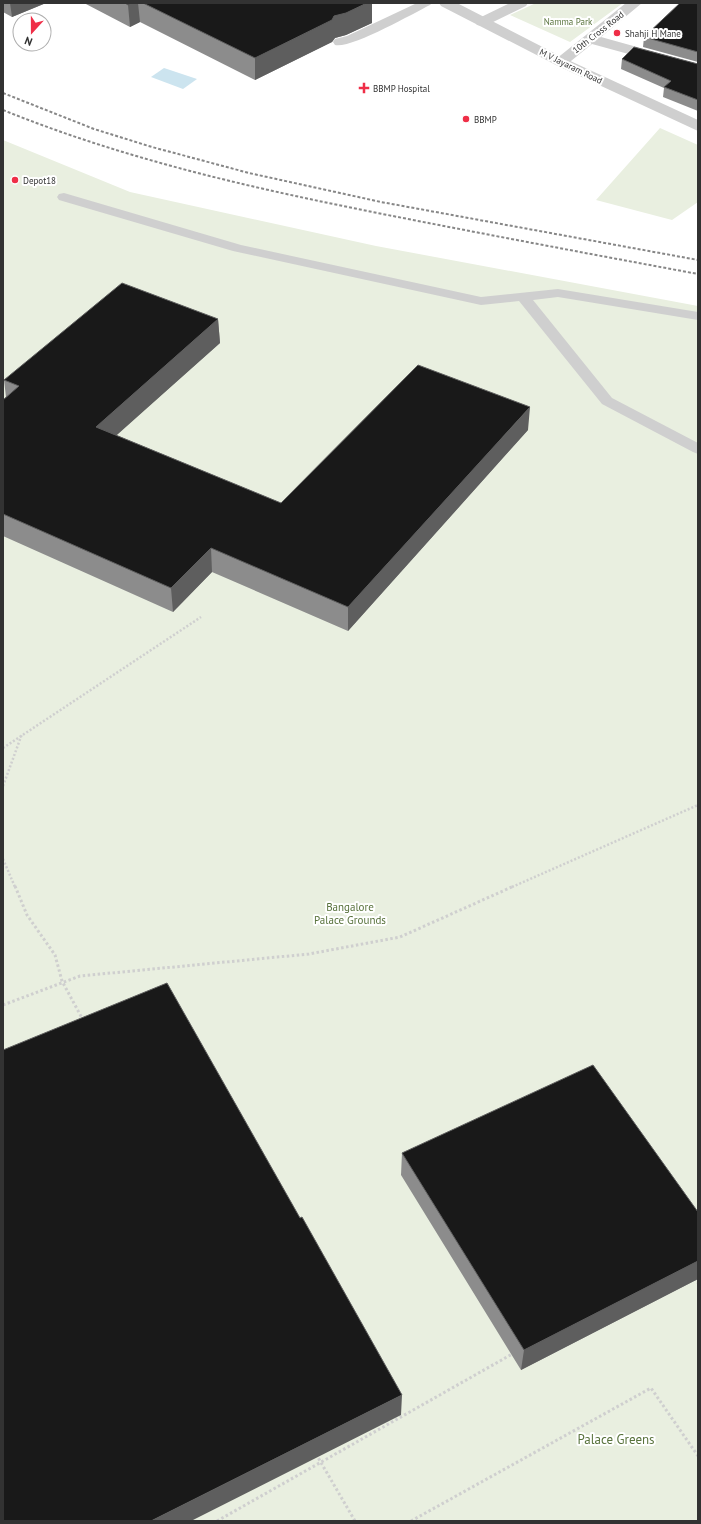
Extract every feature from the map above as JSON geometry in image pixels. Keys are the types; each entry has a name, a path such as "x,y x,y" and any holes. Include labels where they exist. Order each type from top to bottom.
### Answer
{"street":[{"name":"M V Jayaram Road","path":"446,3 561,62 698,126"},
{"path":"482,22 521,3"},
{"name":"10th Cross Road","path":"561,62 635,3"},
{"path":"590,39 698,69"}],"lane":[{"path":"339,42 351,39 426,3"},
{"path":"64,197 238,248 481,301 558,293 698,316"},
{"path":"522,296 607,402 698,449"}],"path":[{"path":"3,748 201,616"},
{"path":"3,786 22,734"},
{"path":"3,1005 62,981 80,976 309,954 400,937 698,805"},
{"path":"3,858 27,915 55,955 62,981 84,1023"},
{"path":"693,1277 698,1283"},
{"path":"217,1521 521,1349"},
{"path":"411,1521 652,1388 698,1456"},
{"path":"313,1449 355,1521"}],"green space":[{"name":"Namma Park","path":"536,3 623,3 570,42 510,15"},
{"path":"660,128 698,145 698,202 672,220 596,200"},
{"name":"Bangalore Palace Grounds","path":"3,140 130,192 376,246 698,306 698,1521 3,1521"}],"water":[{"path":"164,68 197,79 183,89 151,77"}],"building":[{"path":"143,3 367,3 346,13 334,16 332,20 255,58"},
{"path":"680,3 698,3 698,52 644,37"},
{"path":"634,47 698,64 698,100 664,87 671,81 622,59"},
{"path":"122,283 218,319 96,427 281,503 418,365 530,407 348,607 211,548 171,588 3,514 3,400 19,386 4,380"},
{"path":"167,983 300,1218 302,1217 402,1395 151,1521 3,1521 3,1050"},
{"path":"593,1065 698,1212 698,1261 524,1350 402,1153"}],"railway":[{"path":"3,93 94,129 152,147 249,173 381,202 698,260"},
{"path":"3,110 102,146 152,161 254,187 408,219 698,274"}],"place":[{"name":"Shahji H Mane","path":"617,33"},
{"name":"BBMP Hospital","path":"364,88"},
{"name":"BBMP","path":"466,119"},
{"name":"Depot18","path":"15,180"}],"park label":[{"name":"Palace Greens","path":"616,1439"}]}
